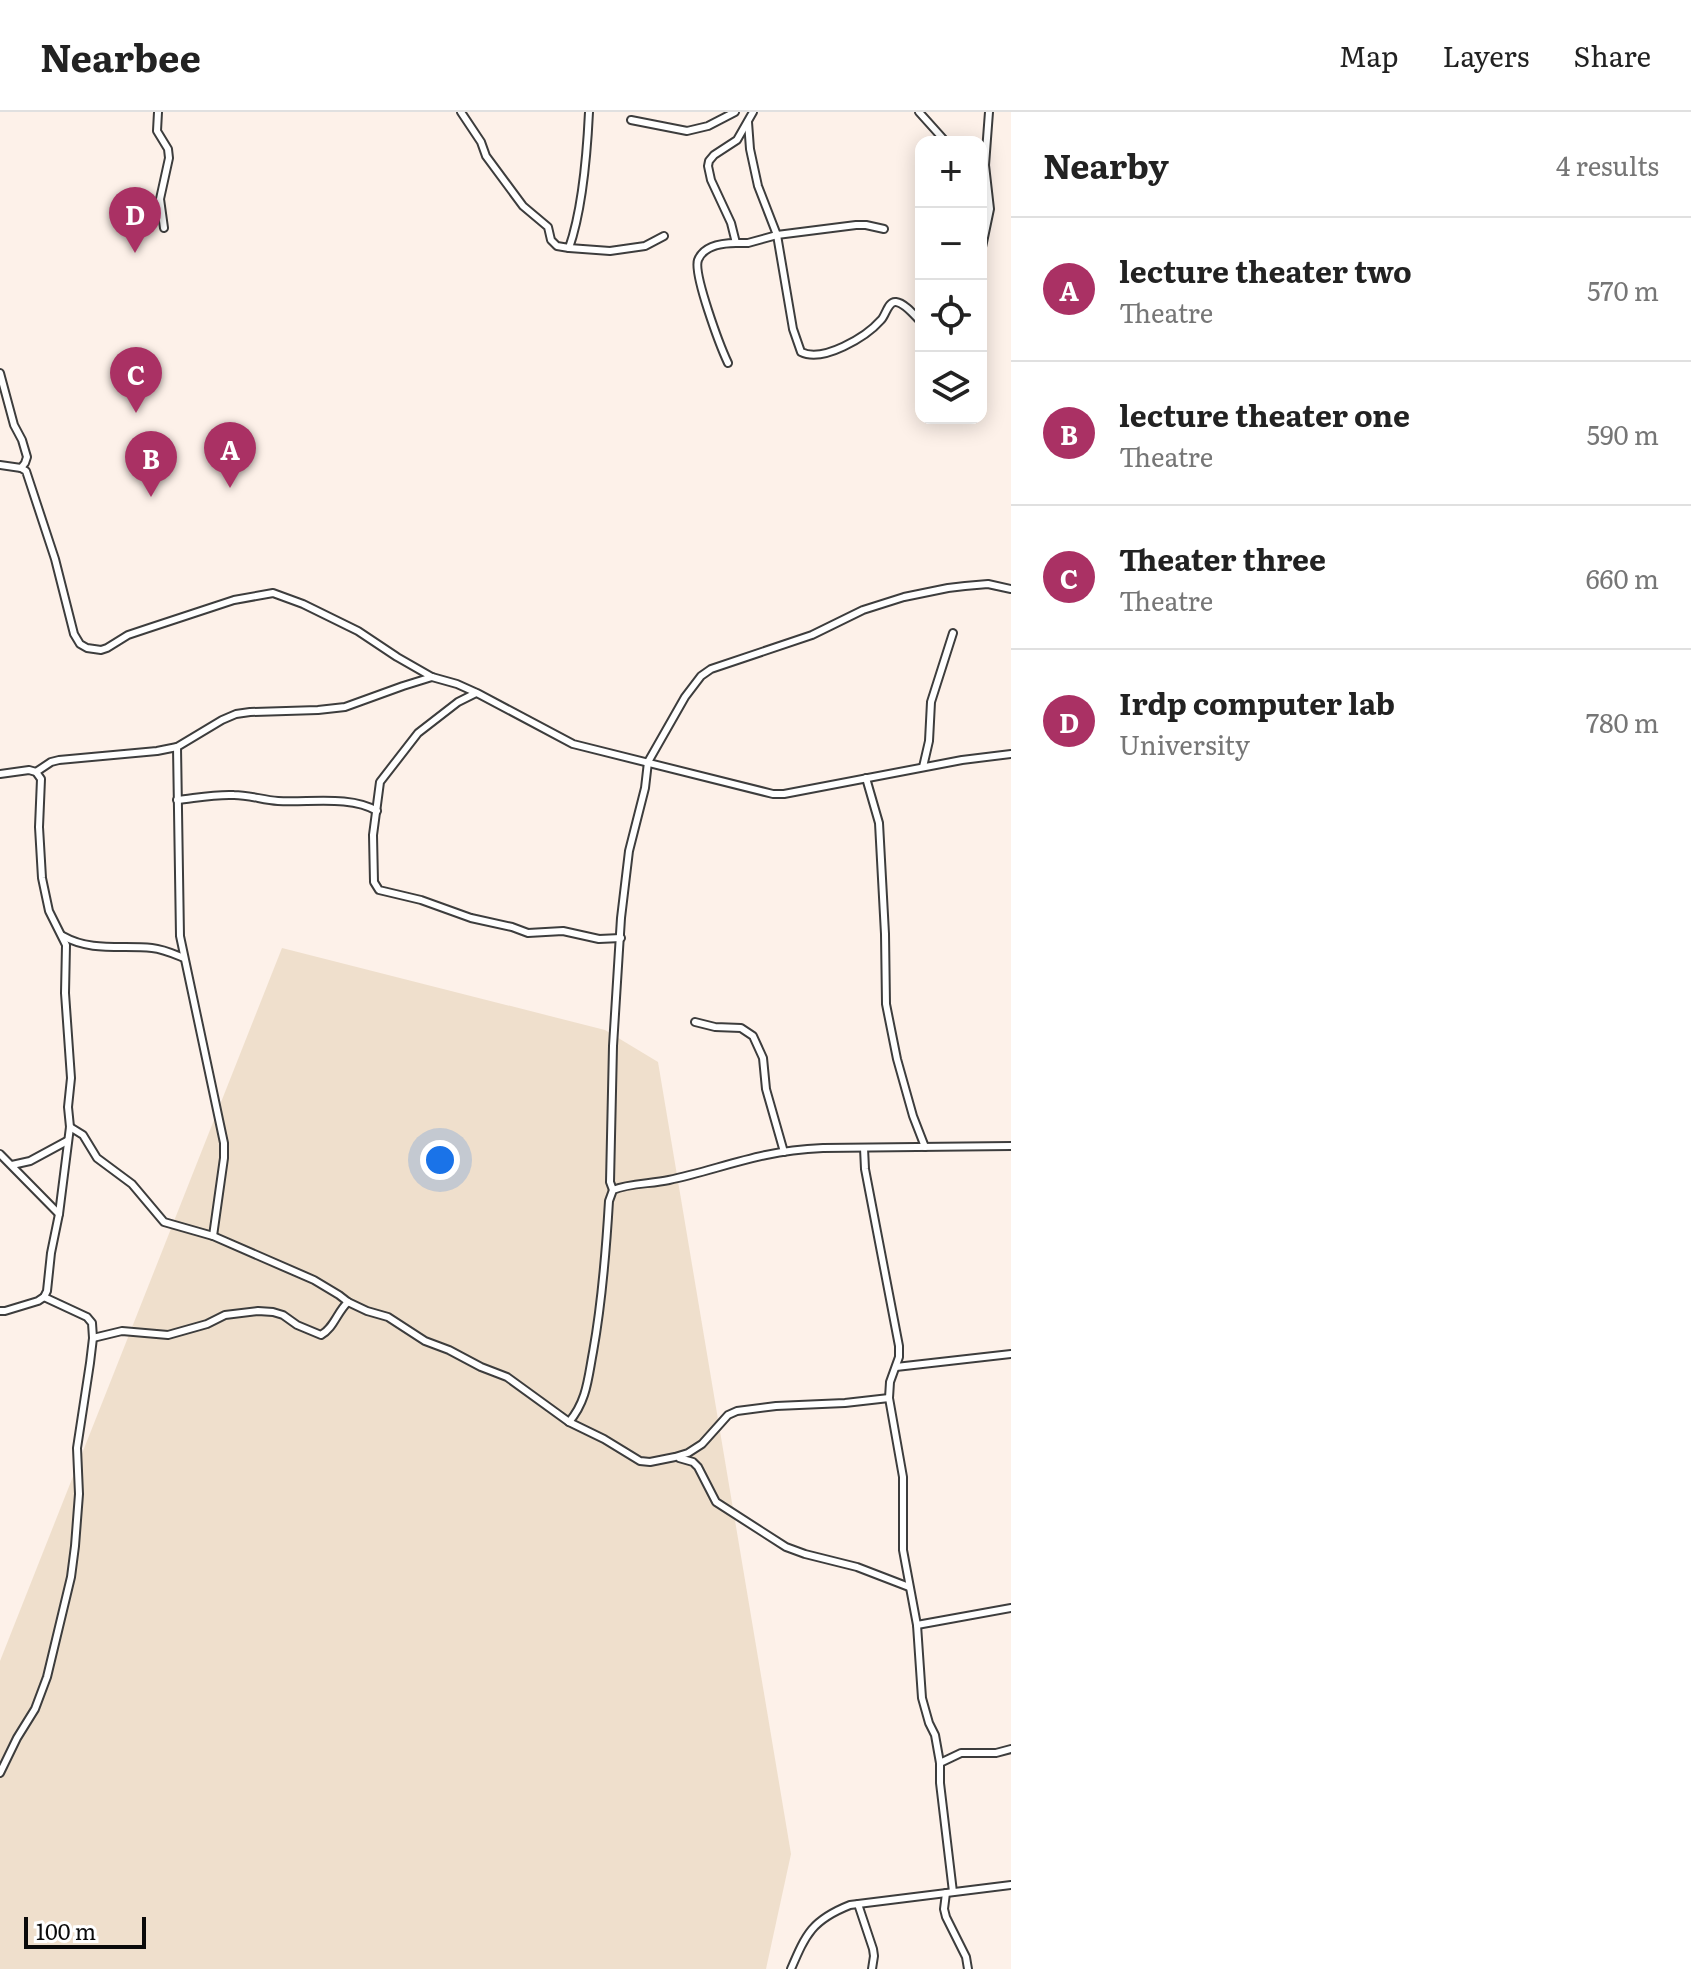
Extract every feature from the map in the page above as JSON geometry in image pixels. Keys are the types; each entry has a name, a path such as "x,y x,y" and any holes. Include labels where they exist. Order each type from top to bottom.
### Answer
{"street":[{"path":"158,112 157,131 168,149 169,158 160,199 164,228"},
{"path":"461,112 481,142 486,156 523,206 548,227 551,240 557,246 610,251 645,246 664,236"},
{"path":"569,248 576,227 589,112"},
{"path":"717,112 719,121"},
{"path":"631,120 687,131 719,121 735,112"},
{"path":"736,243 708,166 714,155 737,140 753,112"},
{"path":"919,112 941,136"},
{"path":"986,136 989,112"},
{"path":"748,122 758,186 777,235 793,329 801,352 813,356 843,348 883,318 894,301 915,317"},
{"path":"987,190 990,209 987,223"},
{"path":"728,363 702,292 697,271 701,255 722,243 748,243 777,235 856,225 884,229"},
{"path":"0,373 14,425 27,457 21,468"},
{"path":"0,465 26,471 55,559 74,634 80,644 87,648 107,648 128,635 149,628 234,600 273,593 358,631 432,677 477,693 573,744 773,794 1011,754"},
{"path":"569,1422 588,1386 605,1275 609,1201 613,1190 610,1182 613,1046 621,938 629,851 645,788 648,762 685,697 701,676 711,669 797,640 863,610 904,597 988,584 1011,589"},
{"path":"923,767 929,741 931,702 953,633"},
{"path":"36,772 59,760 177,747 236,714 345,707 432,677"},
{"path":"477,693 458,702 418,733 380,782 373,835 374,882 379,890 528,933 563,931 599,939 621,938"},
{"path":"177,747 180,936 224,1143 213,1236"},
{"path":"0,774 29,770 36,772 41,779 39,838 42,878 49,911 66,945 65,993 71,1078 68,1107 70,1127 47,1291 38,1301 0,1311"},
{"path":"866,778 879,823 886,1004 897,1059 925,1147"},
{"path":"177,800 233,794 276,801 357,804 377,811"},
{"path":"62,935 80,944 153,948 184,958"},
{"path":"695,1022 741,1028 753,1036 763,1058 766,1089 784,1152"},
{"path":"70,1127 83,1135 97,1158 132,1184 164,1222 213,1236 314,1280 367,1311 388,1317 425,1341 507,1377 569,1422 640,1461 675,1457 702,1444 728,1415 737,1411 889,1398"},
{"path":"12,1165 30,1161 67,1141"},
{"path":"613,1190 654,1184 784,1152 823,1148 1011,1146"},
{"path":"864,1148 865,1169 899,1346 889,1398 903,1477 903,1550 917,1625 922,1698 935,1735 940,1763 949,1892 944,1909 966,1957 966,1967"},
{"path":"0,1154 59,1214"},
{"path":"0,1773 35,1709 47,1677 71,1577 77,1520 77,1448 93,1338 92,1323 87,1317 44,1297"},
{"path":"93,1338 122,1331 168,1335 207,1324 225,1315 258,1311 283,1315 321,1335 329,1330 348,1302"},
{"path":"896,1367 1011,1354"},
{"path":"675,1457 693,1462 698,1467 713,1499 720,1506 786,1547 857,1567 909,1587"},
{"path":"917,1625 1011,1608"},
{"path":"940,1763 961,1753 996,1753 1011,1749"},
{"path":"791,1969 803,1941 816,1923 833,1911 858,1904 1011,1885"},
{"path":"858,1904 874,1956 872,1969"}],"shaded area":[{"path":"282,948 605,1030 658,1062 791,1854 766,1969 0,1969 0,1661"}],"place":[{"name":"Irdp computer lab","path":"135,253"},
{"name":"Theater three","path":"136,413"},
{"name":"lecture theater two","path":"230,488"},
{"name":"lecture theater one","path":"151,497"}]}
